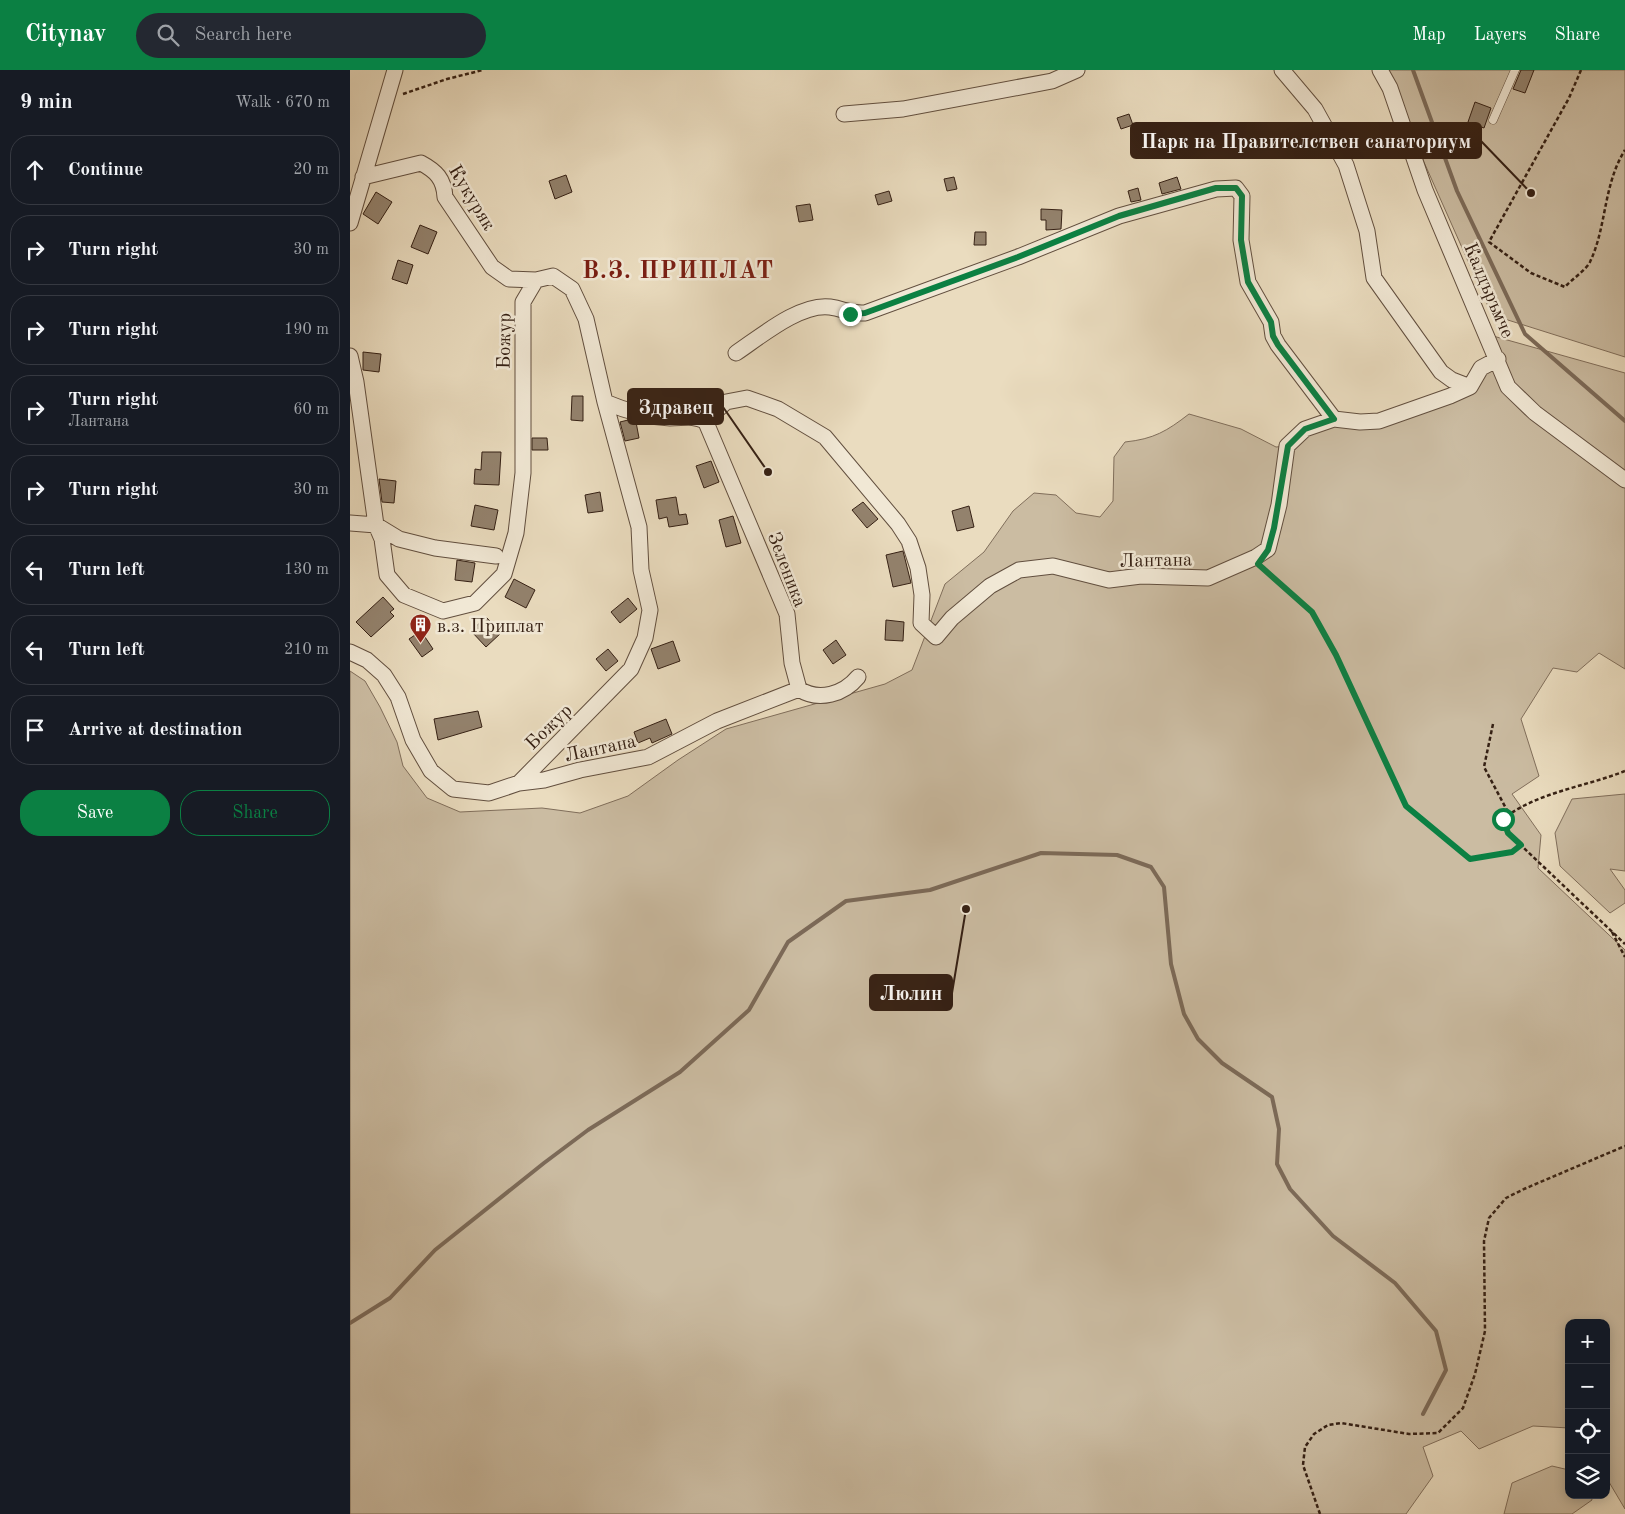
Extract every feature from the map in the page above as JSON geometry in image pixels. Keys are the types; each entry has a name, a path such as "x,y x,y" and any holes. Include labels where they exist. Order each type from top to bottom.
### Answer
{"street":[{"path":"350,223 395,70"},
{"path":"844,114 912,107 1052,81 1077,70"},
{"path":"1282,70 1315,109 1346,165 1367,231 1374,278 1440,372 1470,388"},
{"name":"Калдъръмче","path":"1380,70 1390,88 1425,190 1498,359 1508,387 1535,413 1625,480"},
{"name":"Кукуряк","path":"363,177 421,163 433,170 444,184 445,197 492,267 509,279 536,280"},
{"path":"736,353 779,324 808,309 830,306 850,314 865,313 1018,257 1119,216 1216,188 1236,188 1242,196 1241,240 1248,282 1271,322 1273,336 1278,345 1334,419"},
{"name":"Божур","path":"350,356 356,382 376,525 382,539 387,575 404,595 443,611 475,603 504,574 516,533 523,473 523,302 536,280 553,276 572,289 586,319 605,402 639,527 641,570 650,610 645,638 631,669 519,783"},
{"path":"1258,564 1268,550 1279,504 1288,446 1305,429 1334,419 1360,422 1379,421 1470,388 1482,368 1498,359"},
{"name":"Лантана","path":"702,414 726,402 747,398 778,409 825,436 910,541 918,568 922,595 921,623 936,638 952,618 990,586 1019,570 1054,566 1109,580 1141,576 1208,578 1268,550"},
{"path":"605,402 636,414 671,418 702,414"},
{"name":"Зеленика","path":"702,414 787,614 792,663 799,689"},
{"path":"350,523 376,525 399,539 435,548 496,556"},
{"name":"Лантана","path":"350,652 367,660 384,675 398,697 413,740 431,771 453,788 489,793 519,783 544,780 580,770 648,757 717,721 799,689"},
{"path":"799,689 807,694 834,694 850,686 858,677"}],"lane":[{"path":"1493,120 1515,70"}],"path":[{"path":"388,99 447,79 483,70"},
{"path":"1582,70 1569,98 1489,242 1531,273 1565,286 1589,263 1601,224 1606,195 1617,163 1625,150"},
{"path":"1258,564 1312,612 1336,655 1406,806 1470,859 1512,852 1521,845"},
{"path":"1493,724 1484,767 1509,814"},
{"path":"1625,772 1544,797 1516,808 1503,819 1508,833 1625,944"},
{"path":"1611,930 1625,957"},
{"path":"1320,1514 1303,1465 1305,1447 1314,1434 1328,1425 1341,1423 1409,1434 1438,1432 1463,1408 1476,1374 1485,1331 1484,1241 1489,1218 1506,1198 1524,1188 1625,1146"}],"shaded area":[{"path":"1383,70 1625,70 1625,357 1492,315"},
{"path":"1493,336 1625,373 1625,669 1599,653 1577,672 1553,668 1521,719 1539,776 1512,794 1541,835 1538,868 1625,950 1625,1509 1610,1484 1610,1319 1565,1319 1565,1428 1533,1426 1479,1449 1461,1431 1423,1447 1433,1476 1406,1514 350,1514 350,671 365,681 397,742 403,766 427,798 460,812 542,808 580,813 628,796 726,729 885,684 912,670 945,584 984,552 1013,511 1034,493 1056,495 1076,513 1100,517 1113,501 1114,457 1125,442 1144,439 1160,433 1189,414 1241,429 1276,447 1288,446 1329,422 1370,426 1468,391 1496,354"},
{"path":"1625,794 1625,871 1610,869 1625,890 1625,903 1610,913 1560,866 1555,833 1572,799"},
{"path":"1552,1466 1565,1469 1565,1499 1592,1500 1572,1514 1504,1514 1512,1483"}],"building":[{"path":"1521,70 1534,70 1525,93 1513,89"},
{"path":"1475,102 1491,108 1484,128 1468,122"},
{"path":"1129,114 1133,125 1121,129 1117,118"},
{"path":"566,175 572,192 555,199 549,181"},
{"path":"954,177 957,189 947,191 944,179"},
{"path":"1177,177 1181,189 1162,194 1159,183"},
{"path":"1138,188 1141,200 1131,202 1128,191"},
{"path":"889,191 892,201 878,205 875,195"},
{"path":"376,192 392,202 378,224 363,214"},
{"path":"810,204 813,220 799,222 796,206"},
{"path":"1041,209 1062,210 1061,229 1046,230 1046,220 1041,220"},
{"path":"420,225 437,232 428,254 411,247"},
{"path":"975,232 986,232 986,245 974,245"},
{"path":"398,260 413,265 407,284 392,279"},
{"path":"363,352 381,354 379,372 363,370"},
{"path":"572,396 583,396 583,421 571,420"},
{"path":"628,420 636,422 639,438 625,441 620,422"},
{"path":"532,438 547,438 548,450 532,450"},
{"path":"482,452 501,452 499,485 474,484 475,469 481,470"},
{"path":"711,461 719,482 704,488 696,466"},
{"path":"379,479 396,481 394,503 382,502"},
{"path":"600,492 603,511 588,513 585,495"},
{"path":"676,497 679,515 686,514 688,524 669,527 667,517 659,519 656,500"},
{"path":"863,502 878,519 867,528 852,510"},
{"path":"475,505 498,510 494,530 471,526"},
{"path":"969,506 974,527 957,531 952,511"},
{"path":"733,516 741,543 726,547 719,520"},
{"path":"903,551 911,583 893,587 886,555"},
{"path":"457,560 475,563 472,582 455,580"},
{"path":"514,579 535,590 526,608 505,597"},
{"path":"383,597 394,609 390,612 394,616 371,637 356,622"},
{"path":"628,598 637,609 620,623 611,612"},
{"path":"486,617 501,633 486,647 471,631"},
{"path":"886,620 904,622 903,641 885,640"},
{"name":"в.з. Приплат","path":"421,631 433,649 422,657 409,639"},
{"path":"836,640 846,655 833,664 823,650"},
{"path":"673,641 680,661 658,669 651,649"},
{"path":"608,649 618,661 606,671 596,659"},
{"path":"478,711 482,727 438,740 434,719"},
{"path":"666,719 672,734 652,743 650,738 638,743 634,732"}],"waterway":[{"path":"1413,70 1457,191 1525,334 1625,421"},
{"path":"350,1323 390,1298 435,1250 544,1163 588,1130 680,1072 749,1010 788,942 846,901 930,890 1041,853 1117,855 1151,867 1164,887 1171,964 1184,1014 1198,1039 1222,1063 1272,1097 1279,1129 1277,1164 1290,1189 1333,1236 1395,1283 1436,1331 1446,1370 1423,1414"}],"place":[{"name":"Парк на Правителствен санаториум","path":"1531,193"},
{"name":"Здравец","path":"768,472"},
{"name":"в.з. Приплат","path":"421,644"},
{"name":"Люлин","path":"966,909"}],"district":[{"name":"В.З. ПРИПЛАТ","path":"678,270"}],"route":[{"path":"850,314 865,313 1018,257 1119,216 1216,188 1236,188 1242,196 1241,240 1248,282 1271,322 1273,336 1278,345 1309,383 1325,409 1334,419 1305,429 1288,446 1274,528 1268,550 1258,564 1312,612 1336,655 1406,806 1470,859 1512,852 1521,845 1508,833 1503,819"}]}
